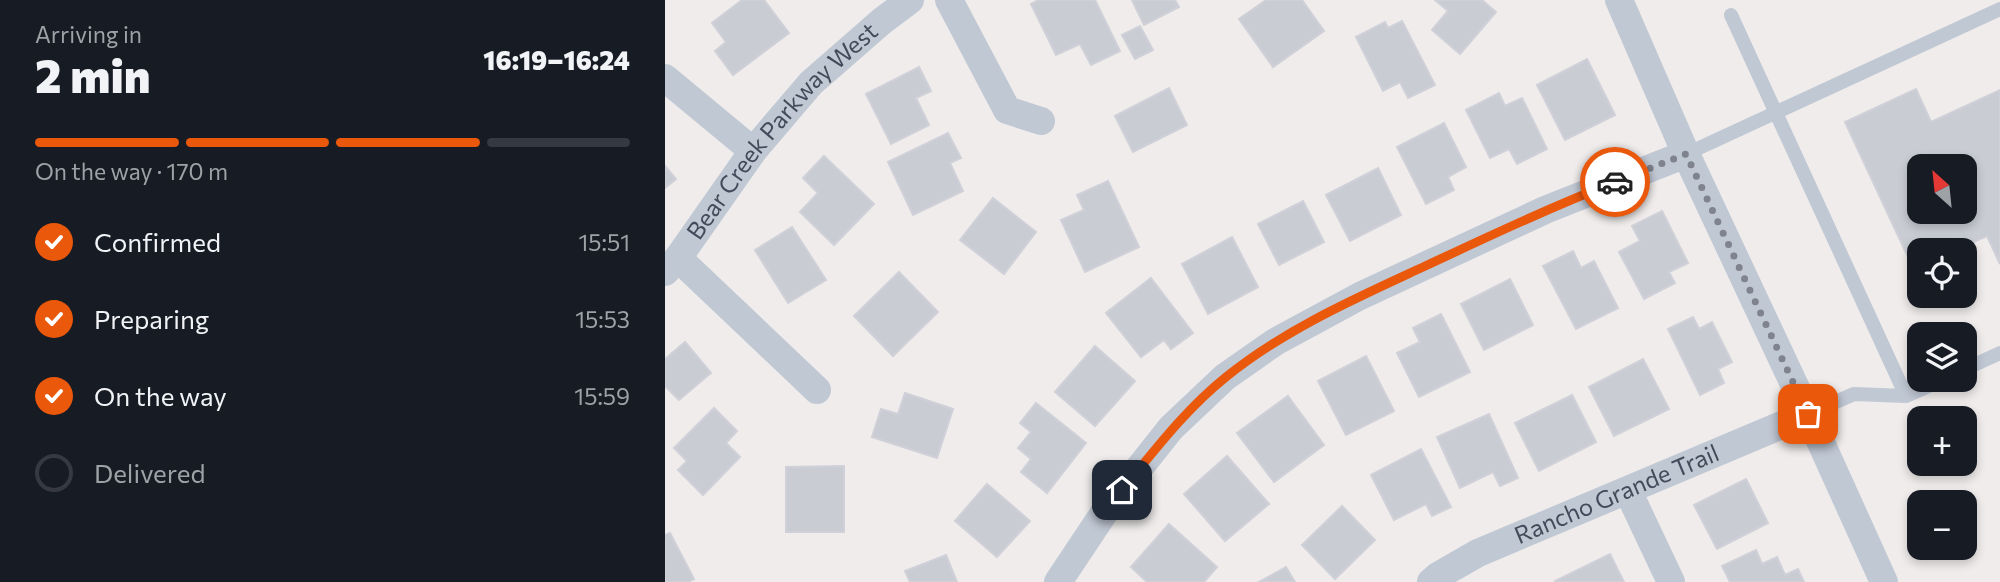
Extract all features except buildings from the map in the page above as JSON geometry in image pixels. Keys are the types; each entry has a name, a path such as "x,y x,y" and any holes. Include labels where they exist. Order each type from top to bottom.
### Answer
{"street":[{"name":"Bear Creek Parkway West","path":"671,265 753,151 811,83 910,0"},
{"path":"949,0 1007,110 1041,121"},
{"path":"1619,0 1686,154 1884,582"},
{"path":"665,78 753,151"},
{"path":"1058,582 1106,510 1171,428 1225,377 1275,342 1360,296 1545,209 1686,154"},
{"path":"671,265 817,390"},
{"name":"Rancho Grande Trail","path":"1431,582 1478,553 1808,414"},
{"path":"1628,491 1671,582"}],"lane":[{"path":"1686,154 2000,9"},
{"path":"1731,15 1906,396"},
{"path":"1977,364 2000,353"},
{"path":"1808,414 1854,394 1906,396 1915,392"}],"way so far":[{"path":"1615,182 1686,154 1808,414"}],"route":[{"path":"1122,490 1171,428 1225,377 1275,342 1360,296 1545,209 1615,182"}]}
